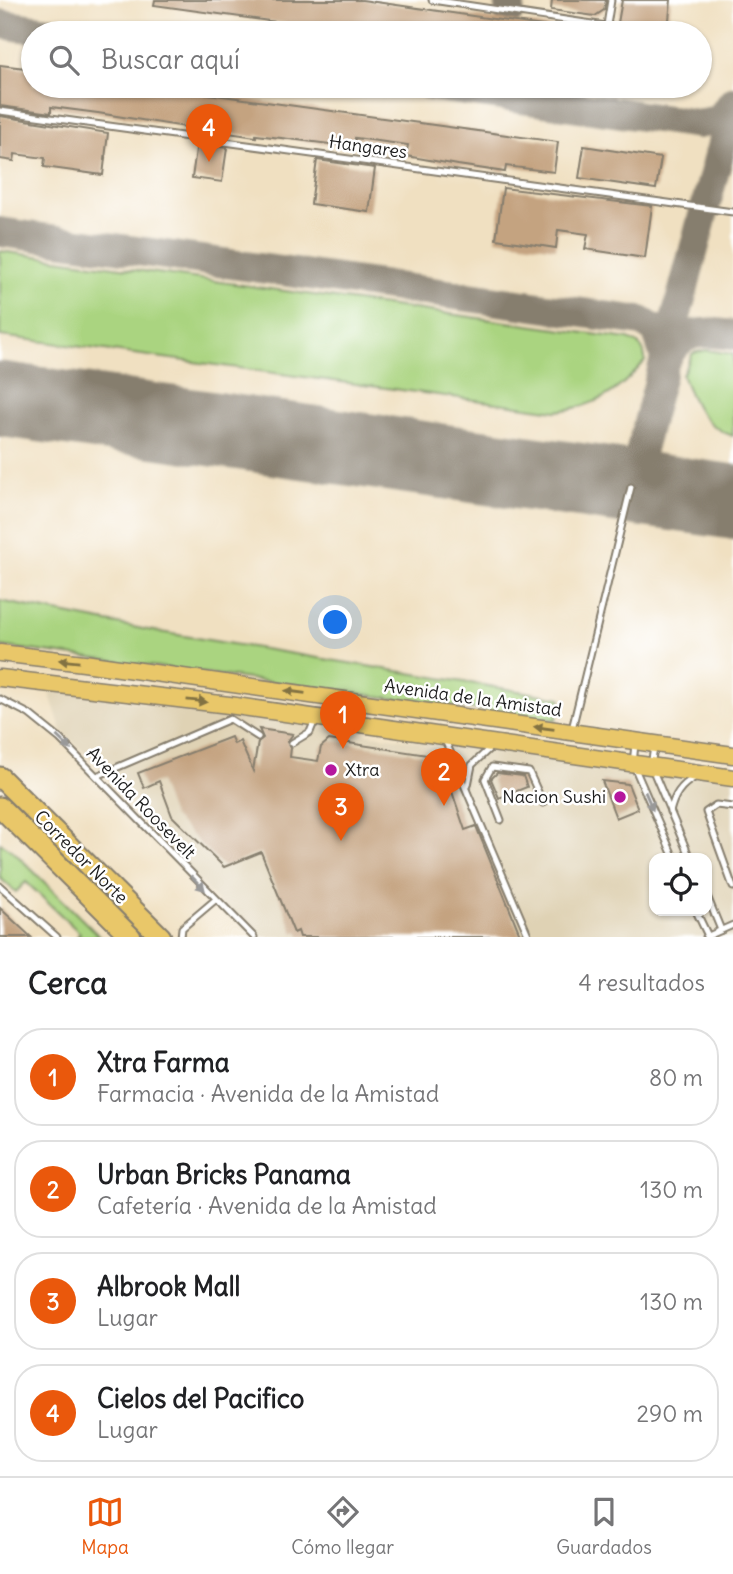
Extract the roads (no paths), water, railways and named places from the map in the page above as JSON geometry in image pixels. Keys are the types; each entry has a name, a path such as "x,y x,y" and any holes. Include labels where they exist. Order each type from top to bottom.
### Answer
{"highway":[{"name":"Corredor Norte","path":"0,777 161,937"},
{"name":"Corredor Norte","path":"0,807 85,888 131,937"},
{"path":"0,823 85,888"}],"main road":[{"name":"Avenida de la Amistad","path":"0,653 733,755"},
{"path":"0,678 72,685 230,712 316,717 733,778"}],"lane":[{"path":"432,0 579,21"},
{"path":"608,21 611,0"},
{"name":"Hangares","path":"0,111 733,212"},
{"path":"571,732 631,487"},
{"name":"Avenida Roosevelt","path":"0,699 43,724 254,937"},
{"path":"97,776 230,712 258,737"},
{"path":"292,743 310,732 316,717"},
{"path":"443,735 468,788 529,937"},
{"path":"636,741 633,764 672,853"},
{"path":"468,788 468,776 479,755 500,744"},
{"path":"654,744 651,766 688,853"},
{"path":"501,820 485,779 492,767 529,772 543,803"},
{"path":"670,812 673,800 684,783 704,774"},
{"path":"732,809 716,804 706,812 733,887"},
{"path":"0,886 57,937"},
{"path":"181,937 182,928 215,900"},
{"path":"712,907 722,930"},
{"path":"698,916 707,937 733,925"}],"place":[{"name":"Cielos del Pacifico","path":"209,162"},
{"name":"Xtra Farma","path":"343,749"},
{"name":"Xtra","path":"331,770"},
{"name":"Nacion Sushi","path":"620,797"},
{"name":"Urban Bricks Panama","path":"444,806"},
{"name":"Albrook Mall","path":"341,841"}]}
